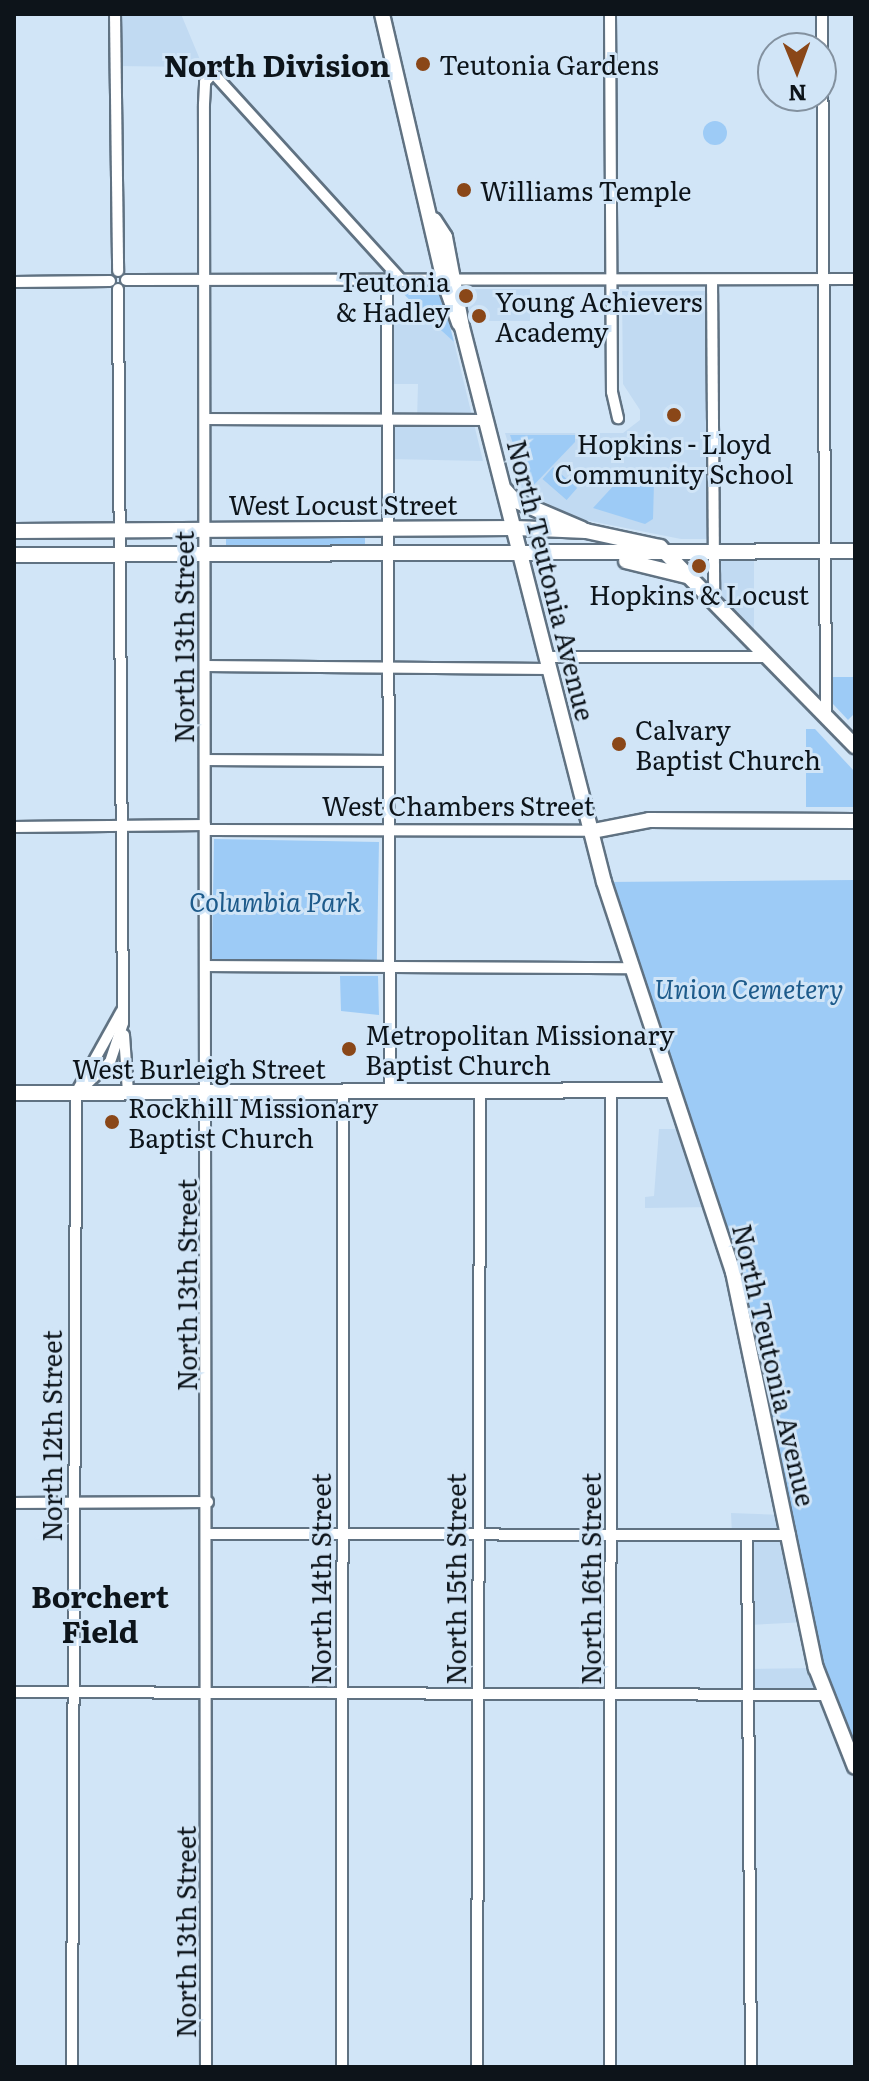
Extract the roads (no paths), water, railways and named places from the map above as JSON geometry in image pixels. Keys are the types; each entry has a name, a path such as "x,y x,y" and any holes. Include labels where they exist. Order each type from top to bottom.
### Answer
{"main road":[{"name":"North Teutonia Avenue","path":"382,14 434,220 445,237 450,280 485,420 630,968 733,1272 825,1695 855,1767"},
{"path":"504,489 514,500 586,531"},
{"name":"West Locust Street","path":"14,531 514,528 586,531 669,551"},
{"path":"669,551 855,746"},
{"name":"West Locust Street","path":"14,555 855,551"},
{"path":"599,554 692,577"},
{"name":"West Chambers Street","path":"593,831 649,820 855,821"},
{"name":"West Burleigh Street","path":"14,1093 671,1090"}],"street":[{"path":"115,14 118,283"},
{"path":"610,14 612,392 618,418"},
{"path":"822,14 826,716"},
{"name":"North 13th Street","path":"206,2067 208,1091 204,283 205,89 213,73 403,282"},
{"path":"14,282 855,279"},
{"path":"712,280 714,598"},
{"path":"387,282 390,1092"},
{"name":"North 12th Street","path":"72,2067 76,1093 122,1018 118,283"},
{"path":"205,419 485,420"},
{"path":"205,666 387,668 770,657"},
{"path":"206,760 388,761"},
{"name":"West Chambers Street","path":"14,827 120,824 388,831 593,831"},
{"path":"207,966 630,968"},
{"path":"122,1018 128,1092"},
{"name":"North 14th Street","path":"342,2067 343,1092"},
{"name":"North 15th Street","path":"477,2067 480,1092"},
{"name":"North 16th Street","path":"610,2067 611,1092"},
{"path":"14,1503 208,1502"},
{"path":"208,1534 790,1535"},
{"path":"747,1535 751,2067"},
{"path":"14,1692 825,1695"}],"place":[{"name":"Teutonia Gardens","path":"423,64"},
{"name":"Williams Temple","path":"464,190"},
{"name":"Teutonia & Hadley","path":"466,296"},
{"name":"Young Achievers Academy","path":"479,316"},
{"name":"Hopkins - Lloyd Community School","path":"674,415"},
{"name":"Hopkins & Locust","path":"699,566"},
{"name":"Calvary Baptist Church","path":"619,744"},
{"name":"Metropolitan Missionary Baptist Church","path":"349,1049"},
{"name":"Rockhill Missionary Baptist Church","path":"112,1122"}],"district":[{"name":"North Division","path":"277,64"},
{"name":"Borchert Field","path":"100,1612"}],"park label":[{"name":"Columbia Park","path":"275,901"},
{"name":"Union Cemetery","path":"749,988"}]}
